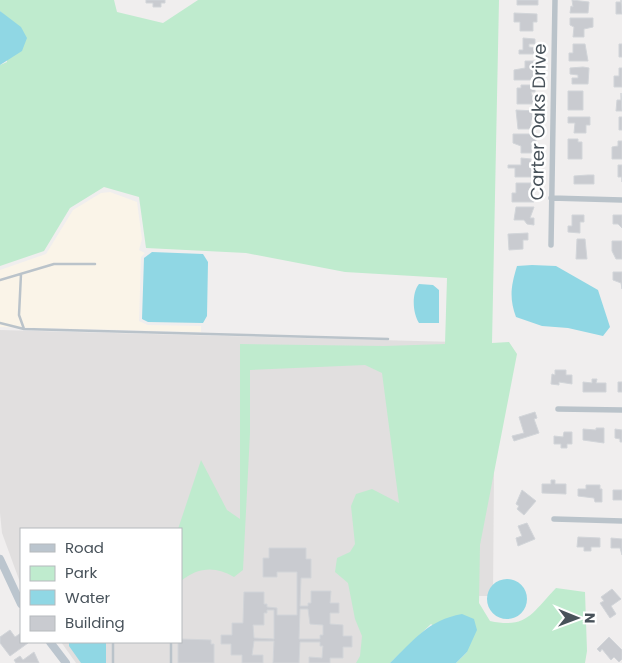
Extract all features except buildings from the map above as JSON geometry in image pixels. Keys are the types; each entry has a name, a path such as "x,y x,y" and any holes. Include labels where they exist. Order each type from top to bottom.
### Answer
{"street":[{"name":"Carter Oaks Drive","path":"551,245 555,0"},
{"path":"552,198 622,200"},
{"path":"558,409 622,410"},
{"path":"554,520 622,520"},
{"path":"0,560 20,602"},
{"path":"52,643 66,663"}],"lane":[{"path":"0,280 54,264 95,264"},
{"path":"21,274 19,315 24,329"},
{"path":"0,323 24,329 388,339"},
{"path":"113,643 113,663"},
{"path":"171,643 171,663"}],"shaded area":[{"path":"110,192 137,202 142,239 139,250 145,253 141,257 139,321 148,325 201,326 201,332 0,327 0,270 46,254 73,210 101,193"},
{"path":"0,330 495,343 493,596 435,596 362,663 76,663 62,643 182,643 182,528 20,528 20,582 2,533 0,513"}],"green space":[{"path":"0,0 114,0 117,12 163,23 198,0 499,0 492,343 509,342 517,354 480,545 479,603 490,621 513,623 528,617 556,588 585,592 587,651 585,663 456,663 467,652 431,624 390,663 356,663 360,656 362,636 355,619 348,583 335,572 337,558 350,552 355,544 351,506 356,494 372,489 399,503 382,373 365,365 250,370 250,433 243,570 234,577 221,571 200,571 182,580 182,528 178,528 201,460 227,510 240,519 240,344 384,346 445,344 447,278 345,272 246,253 146,248 139,197 104,187 70,208 44,251 0,266 0,65 7,62 4,15 0,11"}],"water":[{"path":"0,11 21,27 27,38 22,51 0,65"},
{"path":"152,252 203,254 208,262 207,316 203,323 148,322 142,319 144,258"},
{"path":"517,266 556,266 598,290 610,327 603,336 568,328 542,326 516,317 512,304 512,292"},
{"path":"419,284 433,285 439,290 439,323 419,323 414,309 414,298"},
{"path":"511,579 518,582 524,588 527,599 526,607 518,616 511,619 503,619 496,616 488,607 487,595 490,588 499,580"},
{"path":"462,614 474,619 477,630 467,652 456,663 390,663 422,632 440,621"},
{"path":"69,643 106,643 106,663 81,663 69,646"}]}
